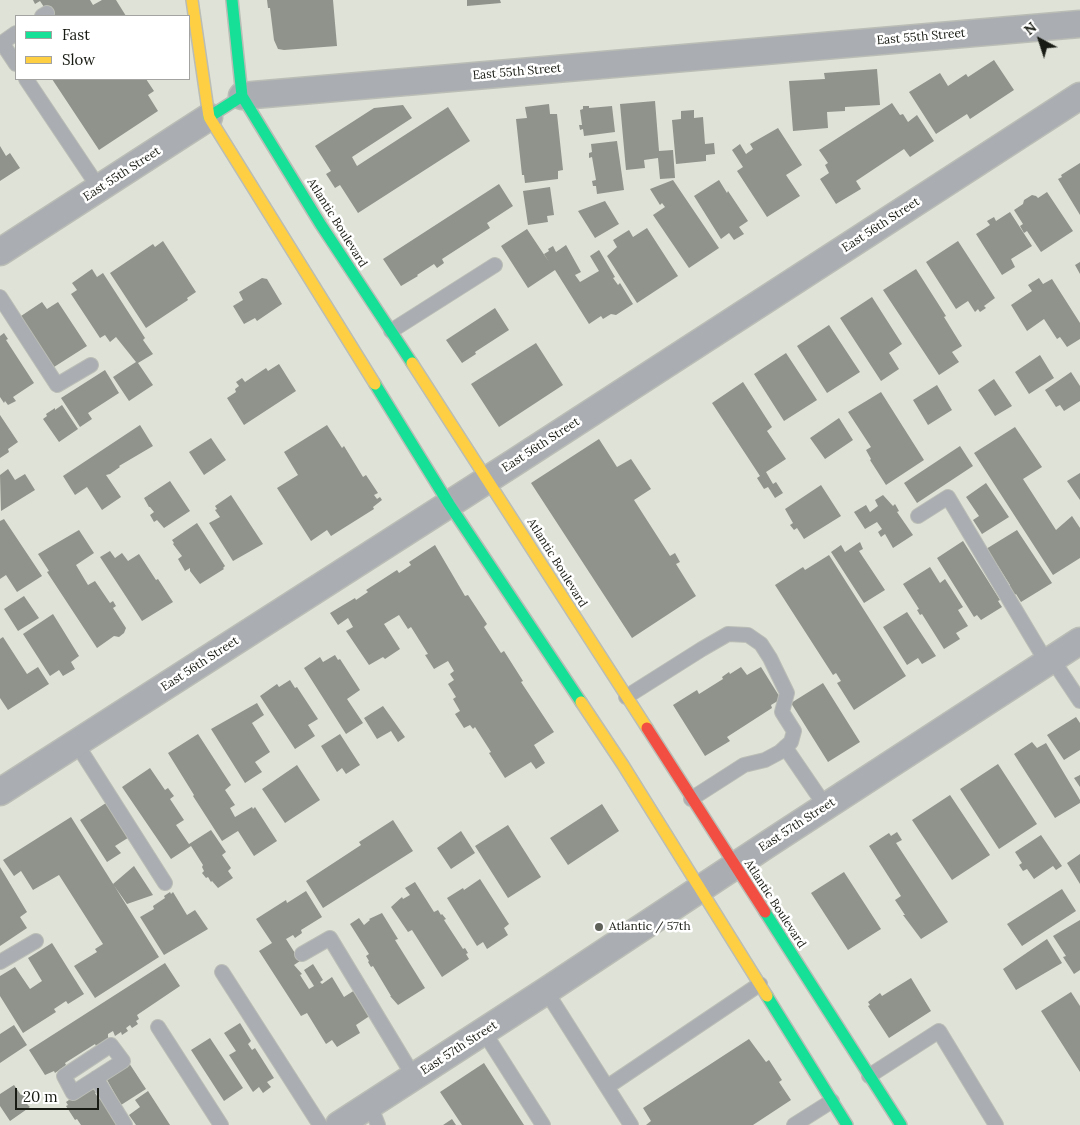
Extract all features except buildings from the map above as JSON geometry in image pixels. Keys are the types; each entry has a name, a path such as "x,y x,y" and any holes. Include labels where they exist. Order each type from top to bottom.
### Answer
{"main road":[{"path":"192,0 209,117 449,504 623,765 702,889 847,1125"},
{"name":"Atlantic Boulevard","path":"232,0 242,96 321,225 488,479 901,1125"},
{"name":"East 55th Street","path":"209,117 242,96"}],"street":[{"name":"East 55th Street","path":"242,96 1080,24"},
{"name":"East 56th Street","path":"0,792 1080,96"},
{"name":"East 55th Street","path":"0,252 209,117"},
{"name":"East 57th Street","path":"338,1124 374,1115 414,1077 1080,641"}],"lane":[{"path":"15,35 2,43 15,62"},
{"path":"27,80 99,188"},
{"path":"391,331 495,265"},
{"path":"0,297 57,386 91,365"},
{"path":"918,516 948,497 1050,661 1080,701"},
{"path":"626,697 728,634 748,635 761,644 770,658 788,693 782,712 794,731 791,742 765,760 744,765 691,799"},
{"path":"76,743 164,883"},
{"path":"785,747 826,807"},
{"path":"302,954 330,938 414,1077"},
{"path":"0,962 36,942"},
{"path":"222,972 338,1124"},
{"path":"607,1087 760,984"},
{"path":"546,991 631,1125"},
{"path":"158,1027 222,1125"},
{"path":"869,1076 939,1031 996,1125"},
{"path":"484,1032 543,1125"},
{"path":"96,1078 125,1125"},
{"path":"794,1125 832,1101"}],"traffic: fast":[{"path":"232,0 242,96 321,225 412,363"},
{"path":"209,117 242,96"},
{"path":"375,384 449,504 581,702"},
{"path":"765,912 901,1125"},
{"path":"767,996 847,1125"}],"traffic: slow":[{"path":"192,0 209,117 375,384"},
{"path":"412,363 647,728"},
{"path":"581,702 623,765 767,996"}],"traffic: jam":[{"path":"647,728 765,912"}],"place":[{"name":"Atlantic / 57th","path":"599,927"}]}
